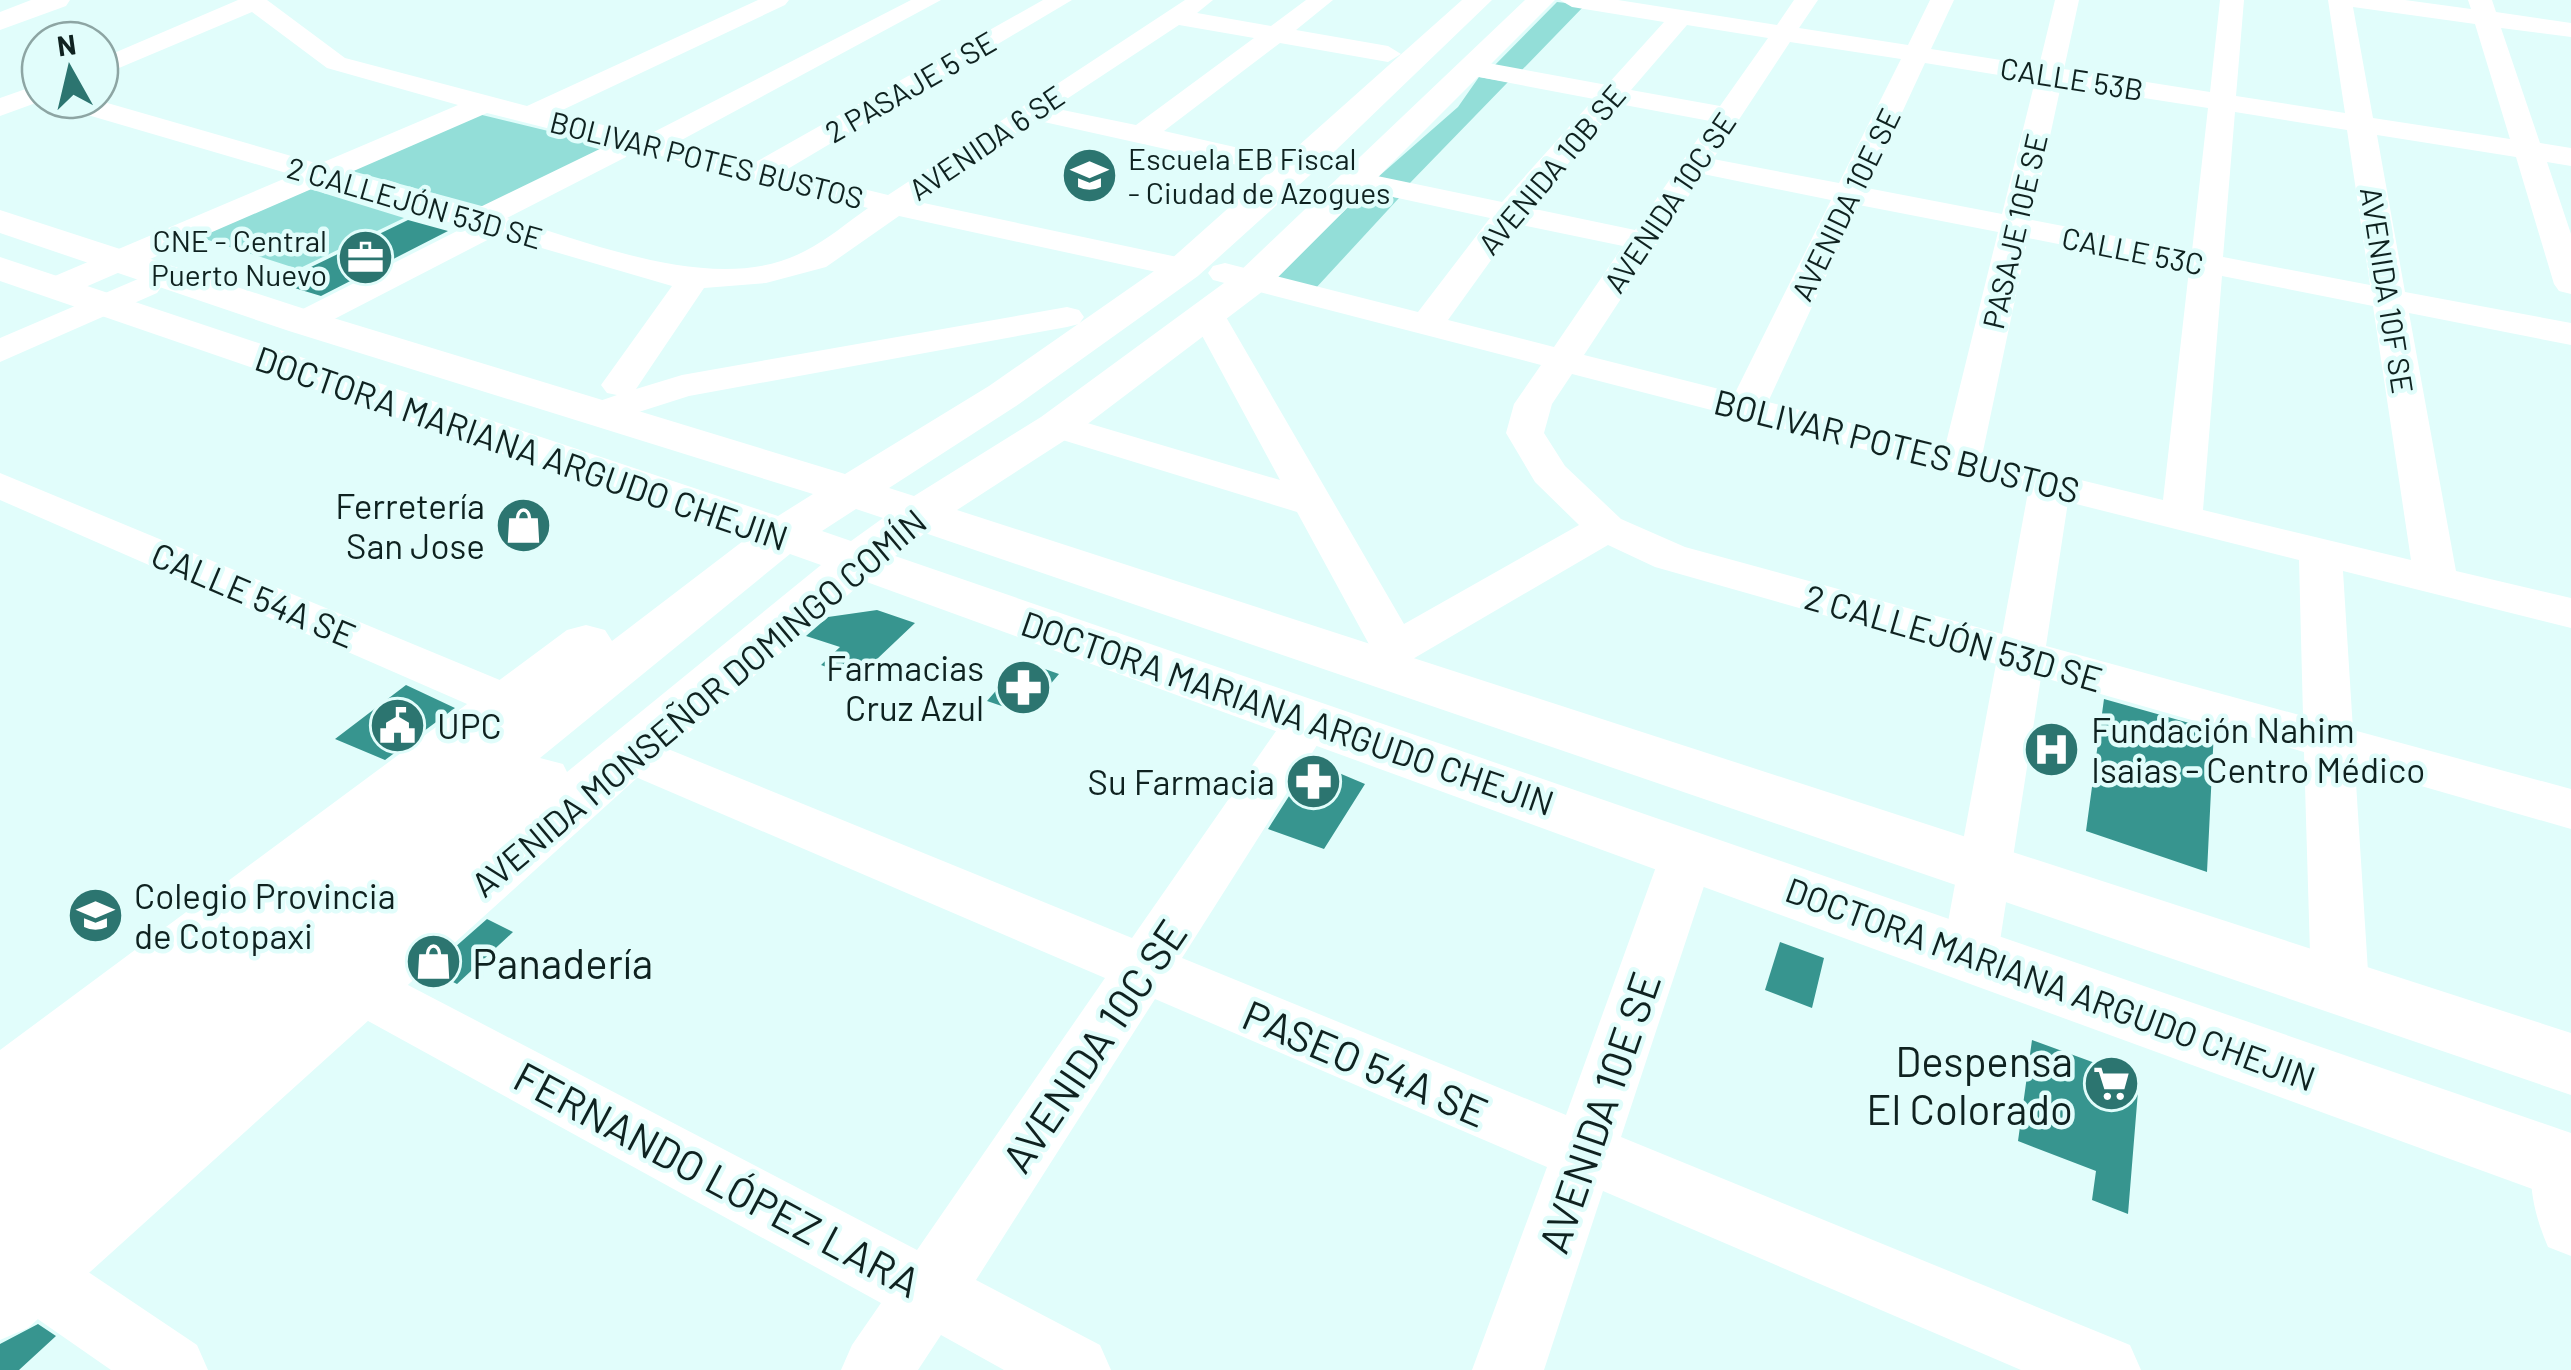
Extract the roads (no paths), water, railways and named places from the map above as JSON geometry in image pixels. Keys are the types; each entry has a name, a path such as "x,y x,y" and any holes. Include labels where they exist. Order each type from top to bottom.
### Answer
{"main road":[{"path":"0,10 27,0"},
{"path":"0,22 56,0"},
{"name":"AVENIDA MONSEÑOR DOMINGO COMÍN","path":"10,1269 834,519 973,382 1067,317 1169,265 1270,163 1388,54 1454,0"},
{"name":"AVENIDA MONSEÑOR DOMINGO COMÍN","path":"0,1154 1297,170 1478,0"},
{"name":"AVENIDA MONSEÑOR DOMINGO COMÍN","path":"0,1092 507,702 1033,408 1239,277 1358,182 1480,51 1515,0"},
{"name":"AVENIDA MONSEÑOR DOMINGO COMÍN","path":"10,1269 360,988 628,753 834,519 1056,426 1208,316 1239,277 1480,51 1540,0"},
{"name":"DOCTORA MARIANA ARGUDO CHEJIN","path":"0,222 303,322 609,400 834,519 1309,720 1970,954 2568,1186"},
{"name":"DOCTORA MARIANA ARGUDO CHEJIN","path":"0,268 100,305 834,519 1389,658 1984,867 2571,1064"}],"street":[{"path":"530,115 776,0"},
{"name":"2 PASAJE 5 SE","path":"761,172 1060,0"},
{"name":"AVENIDA 6 SE","path":"766,274 814,260 1030,111 1201,0"},
{"path":"1141,136 1321,0"},
{"name":"CALLE 53B","path":"1572,0 2571,156"},
{"name":"AVENIDA 10C SE","path":"1532,404 1806,0"},
{"name":"AVENIDA 10E SE","path":"1748,408 1942,0"},
{"name":"PASAJE 10E SE","path":"1961,463 2067,0"},
{"path":"2182,517 2232,0"},
{"name":"AVENIDA 10F SE","path":"2340,0 2436,580"},
{"path":"2353,0 2483,9 2571,30"},
{"path":"120,59 253,1"},
{"name":"BOLIVAR POTES BUSTOS","path":"253,1 336,63 484,104 892,204 1169,265"},
{"path":"872,4 919,5"},
{"path":"652,144 919,5"},
{"path":"2483,9 2571,284"},
{"path":"1176,17 1388,54"},
{"name":"AVENIDA 10B SE","path":"1426,325 1510,212 1681,17"},
{"path":"1480,51 1613,95 1728,116"},
{"path":"54,288 484,104"},
{"path":"1030,111 1270,163"},
{"name":"2 CALLEJÓN 53D SE","path":"120,116 675,277 766,274"},
{"path":"303,322 616,151"},
{"name":"CALLE 53C","path":"1695,164 2571,334"},
{"path":"1358,182 1644,240"},
{"path":"0,351 166,277"},
{"name":"BOLIVAR POTES BUSTOS","path":"1239,277 1961,463 2571,613"},
{"path":"609,400 694,279"},
{"path":"1208,316 1312,503 1389,658 1606,528"},
{"path":"609,400 1067,317"},
{"name":"2 CALLEJÓN 53D SE","path":"1532,404 1525,433 1549,474 1606,528 1670,558 2571,809"},
{"path":"1056,426 1312,503"},
{"path":"1970,954 2050,484"},
{"name":"CALLE 54A SE","path":"0,486 507,702"},
{"path":"2320,551 2340,987"},
{"name":"AVENIDA 10C SE","path":"877,1370 1309,720"},
{"name":"PASEO 54A SE","path":"628,753 2106,1370"},
{"name":"AVENIDA 10E SE","path":"1508,1370 1688,853"},
{"name":"FERNANDO LÓPEZ LARA","path":"360,988 1075,1370"},
{"path":"10,1269 172,1370"}],"place":[{"name":"Escuela EB Fiscal - Ciudad de Azogues","path":"1089,175"},
{"name":"CNE - Central Puerto Nuevo","path":"366,257"},
{"name":"Ferretería San Jose","path":"524,525"},
{"name":"Farmacias Cruz Azul","path":"1023,687"},
{"name":"UPC","path":"398,725"},
{"name":"Fundación Nahim Isaias - Centro Médico","path":"2052,749"},
{"name":"Su Farmacia","path":"1314,781"},
{"name":"Colegio Provincia de Cotopaxi","path":"95,915"},
{"name":"Panadería","path":"433,962"},
{"name":"Despensa El Colorado","path":"2112,1084"}]}
